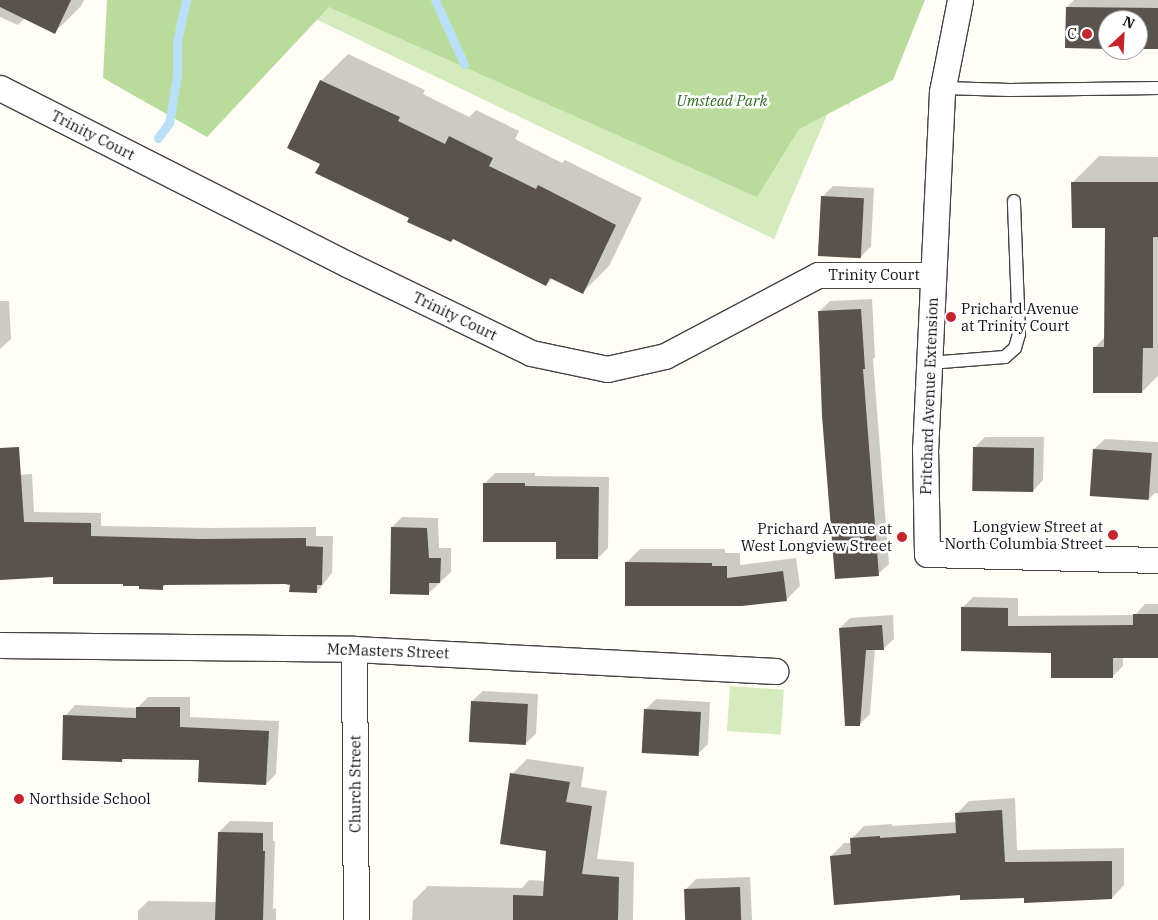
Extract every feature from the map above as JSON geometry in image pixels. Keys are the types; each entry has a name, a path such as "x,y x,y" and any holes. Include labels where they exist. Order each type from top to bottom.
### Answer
{"street":[{"name":"Pritchard Avenue Extension","path":"960,0 943,88 925,448 927,554 1158,560"},
{"name":"Trinity Court","path":"0,88 346,264 531,353 607,369 665,356 818,275 933,275"},
{"name":"McMasters Street","path":"0,645 354,649 775,671"},
{"name":"Church Street","path":"354,649 356,920"}],"lane":[{"path":"943,88 1010,90 1158,88"},
{"path":"929,363 1004,357 1015,348 1019,334 1014,201"}],"green space":[{"name":"Umstead Park","path":"107,0 925,0 893,80 799,129 757,197 329,7 207,137 103,78"},
{"name":"Umstead Park","path":"276,0 898,0 849,105 833,101 774,239"},
{"path":"730,686 784,690 781,735 727,731"}],"building":[{"path":"0,0 71,0 55,34 0,7"},
{"name":"C","path":"1066,7 1158,8 1158,49 1148,49 1148,10 1098,10 1098,49 1065,48"},
{"path":"320,80 400,117 398,121 445,144 449,136 493,158 489,166 536,189 538,185 616,225 583,294 550,278 546,286 453,239 451,242 407,222 409,218 315,173 320,164 287,148"},
{"path":"1071,182 1158,182 1158,237 1153,237 1153,348 1143,348 1142,393 1093,393 1093,347 1104,347 1105,228 1072,228"},
{"path":"821,196 864,198 861,258 818,256"},
{"path":"861,309 865,369 863,369 879,576 835,579 822,416 818,311"},
{"path":"19,447 24,522 91,523 91,536 200,539 306,538 306,546 323,547 322,585 317,585 317,593 289,592 290,585 285,584 163,585 163,590 139,589 139,586 123,586 123,584 53,584 53,577 0,580 0,448"},
{"path":"973,447 1034,448 1033,492 972,491"},
{"path":"1093,449 1152,453 1149,500 1090,496"},
{"path":"483,483 525,483 525,486 599,487 598,559 556,559 556,542 483,542"},
{"path":"391,527 427,528 429,558 441,558 440,583 429,583 429,595 390,594"},
{"path":"625,562 712,563 712,566 727,566 727,578 783,571 787,601 742,606 625,606"},
{"path":"961,607 1008,608 1008,626 1133,625 1133,614 1158,614 1158,658 1113,658 1113,678 1051,678 1051,653 961,651"},
{"path":"882,625 884,650 866,650 860,726 845,726 839,628"},
{"path":"471,701 528,704 526,745 469,742"},
{"path":"136,707 180,707 180,727 269,731 266,785 198,782 199,760 122,759 122,762 62,760 63,715 136,718"},
{"path":"644,709 701,712 699,756 642,753"},
{"path":"510,773 570,782 566,802 592,806 582,874 619,877 618,920 513,920 513,895 543,896 546,851 500,844"},
{"path":"1002,810 1005,862 1112,861 1112,899 1024,903 1024,898 960,900 960,895 834,905 830,856 851,854 850,838 956,833 955,813"},
{"path":"218,832 263,833 263,851 265,851 263,920 215,920"},
{"path":"740,887 741,920 685,920 684,889"}],"waterway":[{"path":"158,138 169,123 177,75 177,41 186,0"},
{"path":"435,0 464,64"}],"place":[{"name":"C","path":"1087,34"},
{"name":"Prichard Avenue at Trinity Court","path":"951,317"},
{"name":"Longview Street at North Columbia Street","path":"1113,535"},
{"name":"Prichard Avenue at West Longview Street","path":"902,537"},
{"name":"Northside School","path":"19,799"}]}
